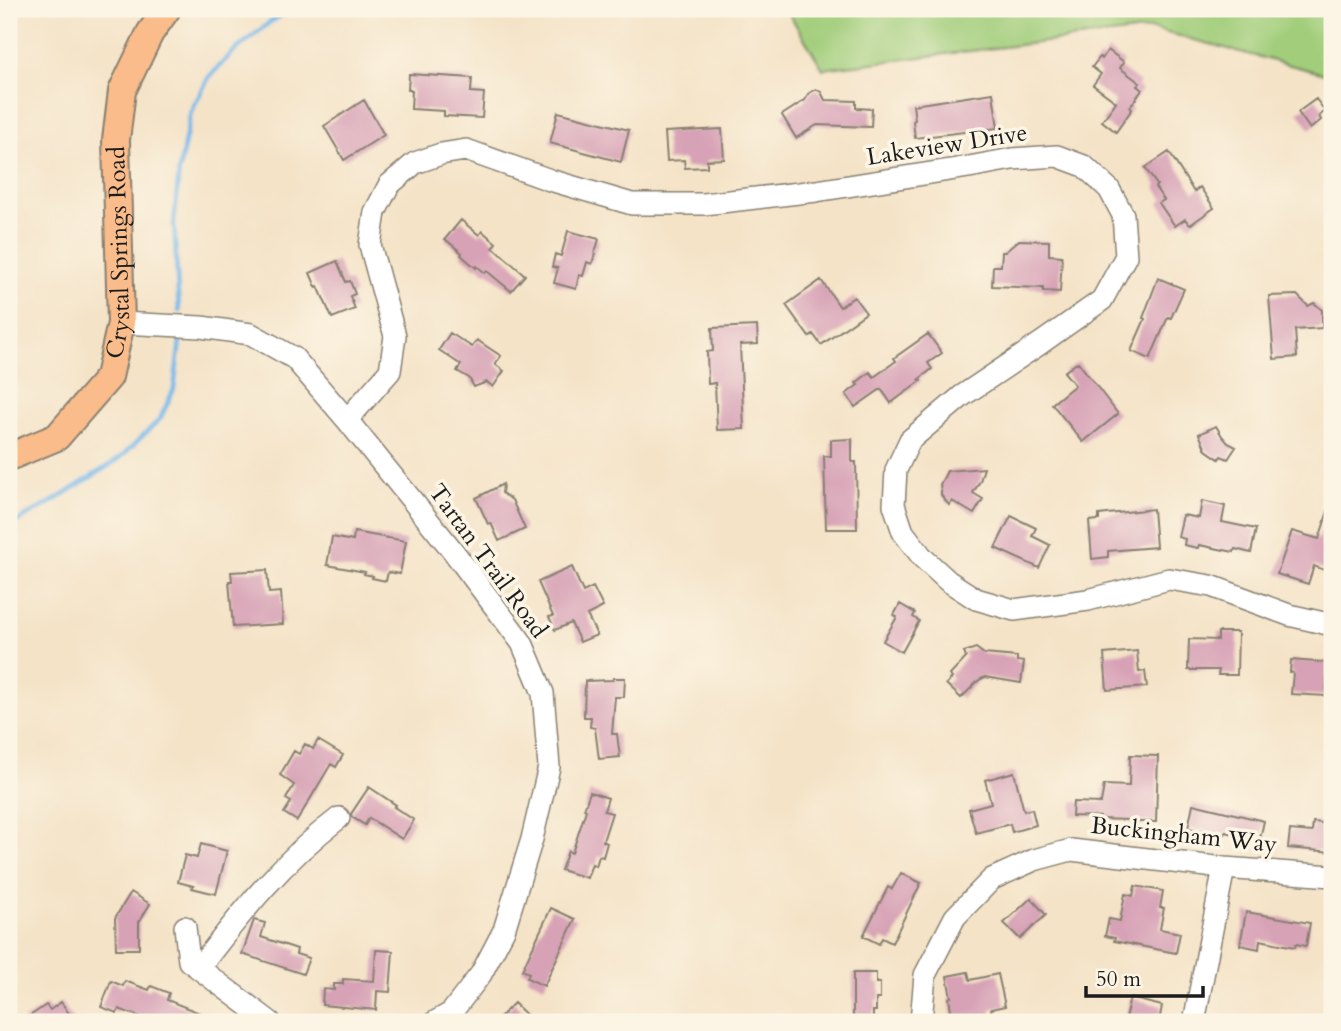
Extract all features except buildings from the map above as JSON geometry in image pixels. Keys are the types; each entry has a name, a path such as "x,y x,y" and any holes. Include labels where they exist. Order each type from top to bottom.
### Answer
{"main road":[{"name":"Crystal Springs Road","path":"9,457 57,437 109,377 121,323 116,140 122,92 150,33 167,9"}],"street":[{"name":"Lakeview Drive","path":"347,420 390,371 395,336 370,245 375,212 389,185 415,163 442,153 466,150 550,180 632,204 704,204 816,191 1012,159 1057,156 1084,166 1109,190 1123,215 1126,256 1102,300 962,396 910,440 896,470 894,505 903,532 923,558 948,581 976,599 1014,610 1088,600 1169,579 1211,586 1289,615 1332,625"},
{"name":"Tartan Trail Road","path":"121,323 201,327 251,334 294,358 453,551 522,643 543,693 549,767 532,839 504,930 481,974 451,1013 435,1022"},
{"path":"199,968 267,883 339,818"},
{"name":"Buckingham Way","path":"921,1022 925,975 955,918 992,879 1034,860 1072,850 1224,868 1332,876"},
{"path":"1194,1022 1224,868"},
{"path":"185,927 189,961 270,1022"}],"green space":[{"path":"786,9 1332,9 1332,76 1152,29 823,69"}],"waterway":[{"path":"179,311 174,223 179,170 191,111 209,77 232,53 270,22 293,9"},
{"path":"9,526 119,459 160,419 174,389 180,341"}]}
